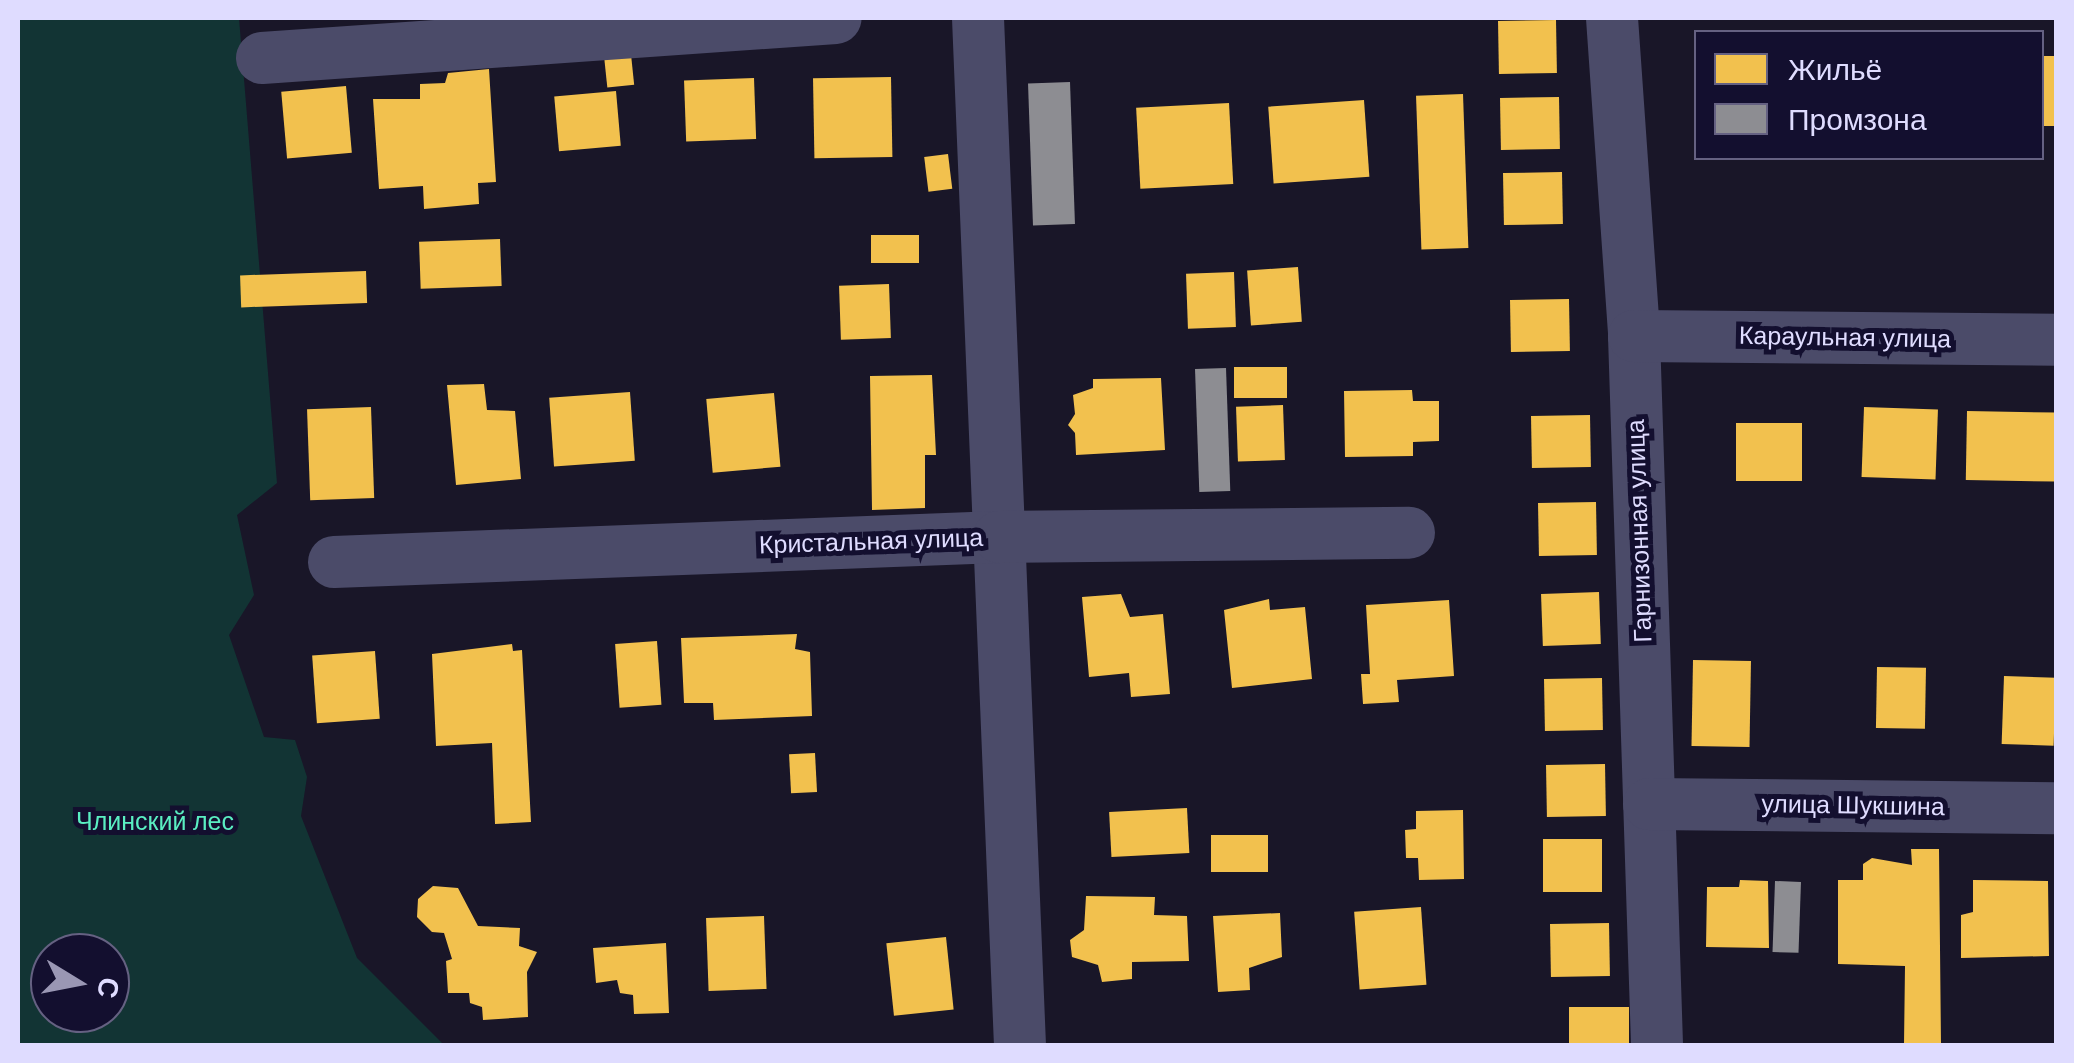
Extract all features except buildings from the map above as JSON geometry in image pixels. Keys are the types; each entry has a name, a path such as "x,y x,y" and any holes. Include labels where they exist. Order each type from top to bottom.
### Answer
{"street":[{"path":"262,58 836,18"},
{"path":"978,18 1020,1046"},
{"name":"Гарнизонная улица","path":"1612,18 1634,336 1657,1046"},
{"name":"Караульная улица","path":"1634,336 2056,340"},
{"name":"Кристальная улица","path":"334,562 999,537 1409,533"},
{"name":"улица Шукшина","path":"1649,804 2056,808"}],"green space":[{"name":"Члинский лес","path":"18,18 239,18 277,483 237,515 254,595 229,635 264,737 295,740 307,777 301,816 357,958 444,1045 18,1045"}]}
